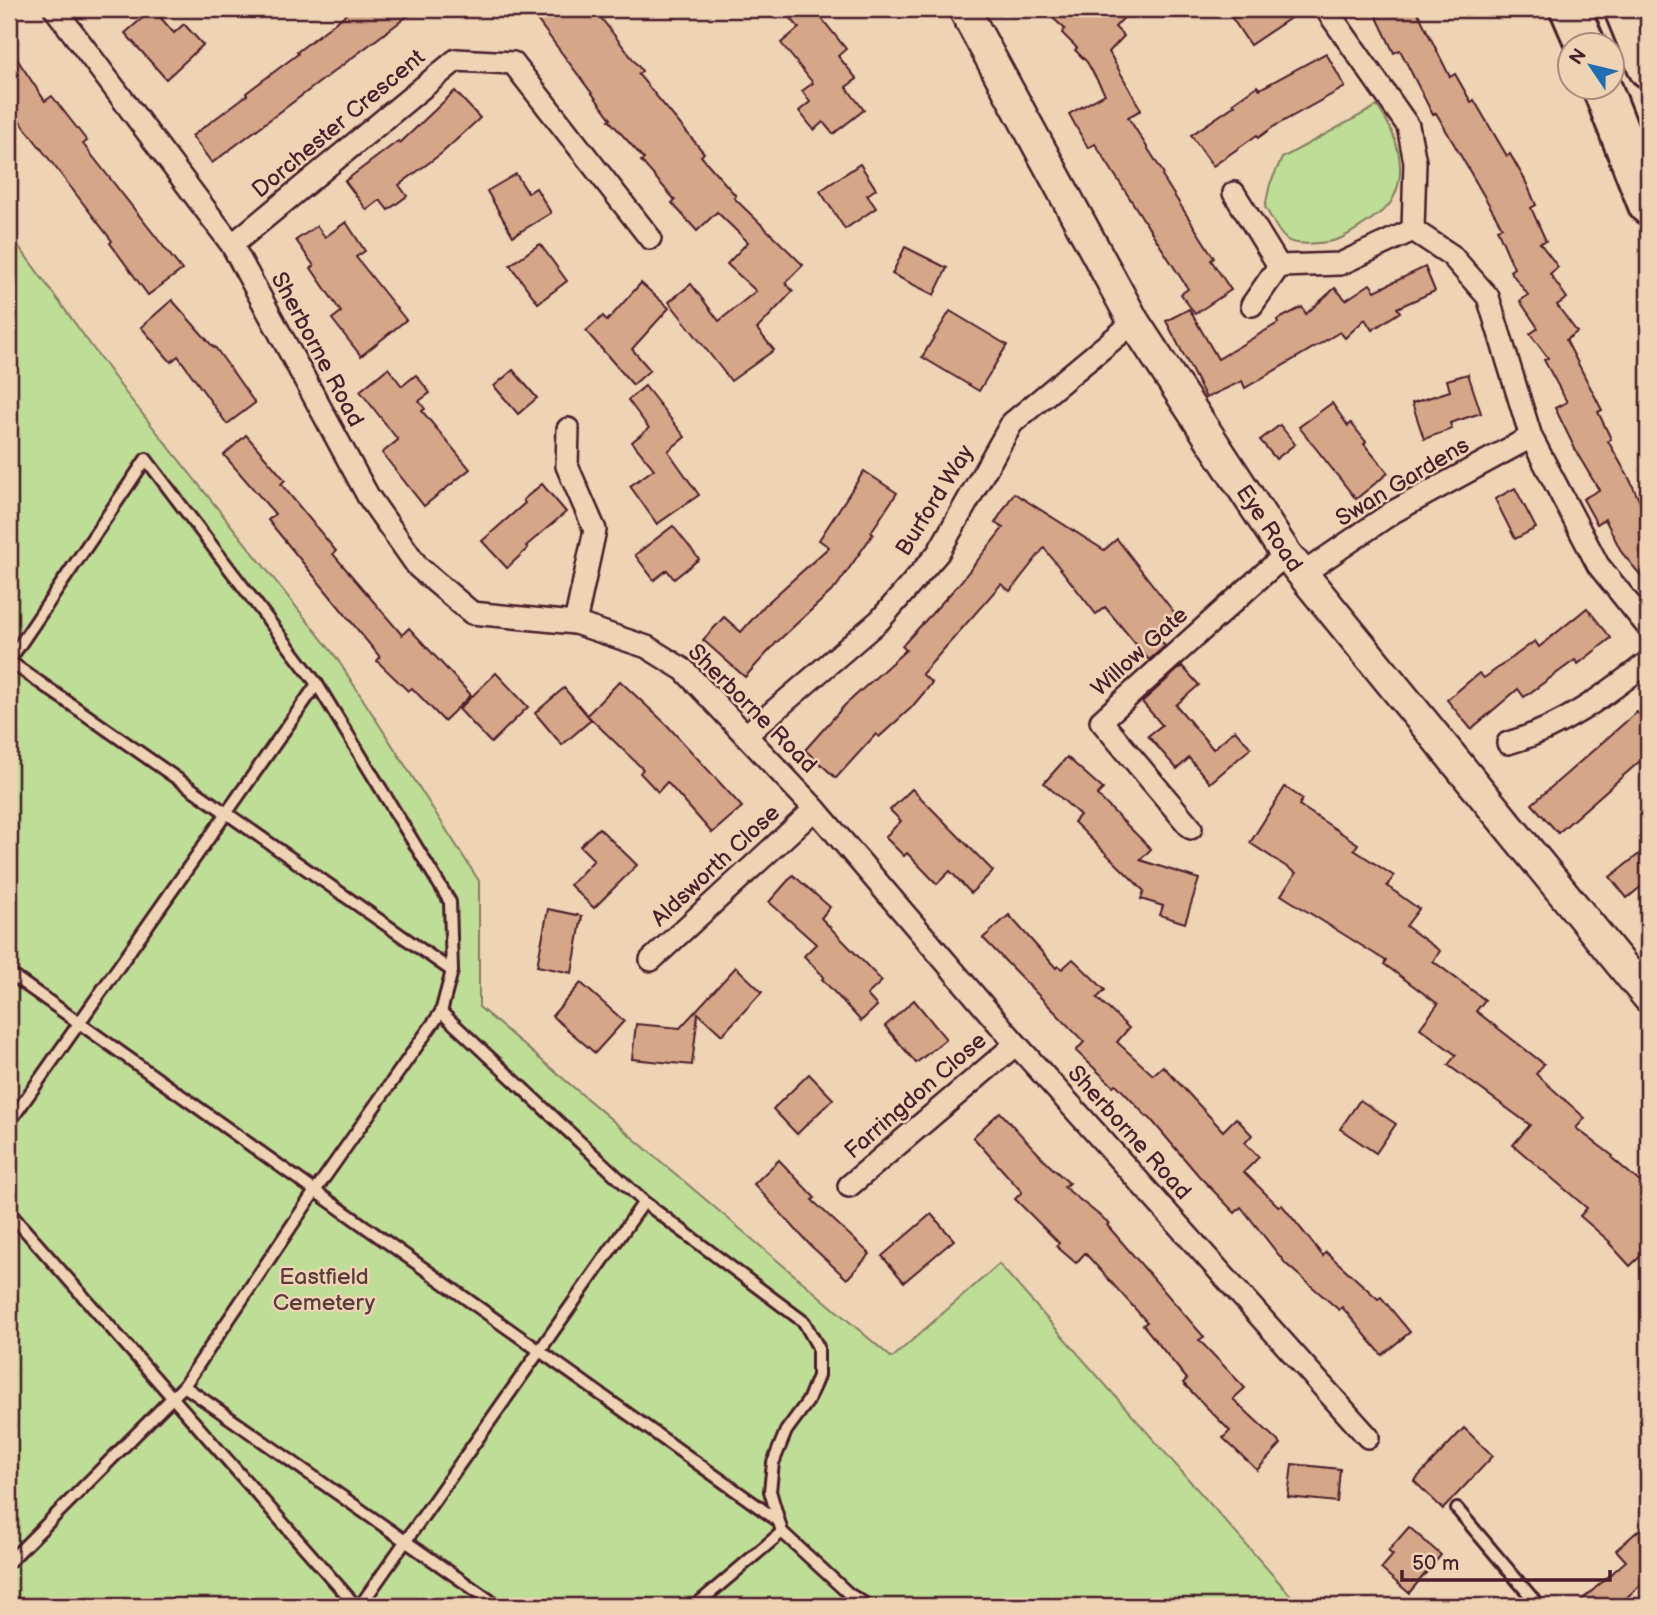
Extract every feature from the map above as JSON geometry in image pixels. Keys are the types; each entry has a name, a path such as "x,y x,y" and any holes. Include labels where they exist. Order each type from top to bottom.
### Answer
{"highway":[{"path":"1570,9 1580,32"},
{"path":"1625,9 1648,68"},
{"path":"1608,102 1648,205"}],"street":[{"name":"Sherborne Road","path":"55,9 232,245 368,496 418,567 472,613 575,623 648,647 684,670 815,809 1016,1044 1368,1437"},
{"name":"Eye Road","path":"964,9 1134,322 1294,565 1648,997"},
{"path":"1326,9 1408,125 1415,162 1413,230"},
{"name":"Dorchester Crescent","path":"232,245 456,60 513,63 650,238"},
{"path":"1234,193 1279,266"},
{"path":"1279,266 1340,264 1413,230"},
{"path":"1413,230 1451,255 1488,297 1531,437 1598,565 1648,627"},
{"path":"1252,305 1279,266"},
{"name":"Burford Way","path":"746,735 880,621 938,553 1012,423 1134,322"},
{"path":"568,429 567,466 596,530 575,623"},
{"name":"Swan Gardens","path":"1294,565 1531,437"},
{"name":"Willow Gate","path":"1191,828 1101,721 1294,565"},
{"path":"1508,743 1535,736 1555,726 1600,699 1648,662"},
{"name":"Aldsworth Close","path":"651,960 815,809"},
{"name":"Farringdon Close","path":"849,1186 1016,1044"}],"lane":[{"path":"9,1562 184,1386 441,1012 452,971 450,902 317,684 146,459 9,661 452,971"},
{"path":"9,1124 317,684"},
{"path":"9,972 776,1520"},
{"path":"441,1012 644,1202 804,1322 818,1347 818,1376 808,1401 786,1431 773,1463 770,1491 776,1520 782,1532 849,1594 869,1606"},
{"path":"9,1212 358,1606 644,1202"},
{"path":"184,1386 498,1606"},
{"path":"1457,1509 1539,1606"},
{"path":"695,1606 782,1532"}],"green space":[{"path":"1377,106 1395,140 1400,165 1400,178 1391,202 1375,217 1339,239 1304,244 1286,239 1265,207 1270,184 1282,158"},
{"name":"Eastfield Cemetery","path":"9,233 125,392 336,657 479,881 479,1007 892,1358 999,1264 1300,1606 9,1606"}],"building":[{"path":"153,9 174,33 184,24 203,45 166,79 125,33"},
{"path":"353,9 417,9 212,163 192,136"},
{"path":"529,9 594,9 642,71 638,74 704,153 701,156 736,196 734,198 803,265 785,283 793,291 757,329 774,350 731,381 669,302 691,284 719,321 756,291 727,264 748,242 717,212 697,231 672,203 675,200 641,161 644,159 609,120 611,119"},
{"path":"783,9 814,9 846,49 838,56 857,79 846,87 864,110 833,134 823,122 814,130 799,111 810,102 802,91 813,83 781,43 799,28"},
{"path":"1043,9 1132,9 1115,27 1124,36 1109,52 1141,110 1128,117 1231,290 1195,314 1181,294 1188,289 1095,144 1088,148 1069,114 1105,94 1087,62 1062,33 1065,29"},
{"path":"1226,9 1304,9 1250,45"},
{"path":"1373,9 1416,9 1450,77 1455,74 1471,102 1474,100 1507,156 1510,154 1525,180 1536,205 1531,208 1546,241 1540,243 1558,267 1550,274 1567,298 1557,305 1577,332 1566,340 1602,410 1598,412 1611,439 1608,441 1648,520 1648,584 1622,553 1605,519 1597,524 1583,499 1599,490 1555,408 1567,402 1544,360 1548,358 1530,334 1538,328 1520,301 1528,295 1510,271 1514,268 1497,229 1502,227 1436,113 1433,115 1400,50 1394,53"},
{"path":"9,47 45,101 52,96 87,141 83,144 182,270 148,295 110,243 112,241 9,107"},
{"path":"1326,53 1345,87 1258,138 1257,135 1213,166 1191,135 1235,105 1233,103 1257,86 1260,89"},
{"path":"455,91 480,118 442,153 399,185 407,196 388,210 380,200 367,210 345,181 398,141 400,143"},
{"path":"860,164 876,189 867,195 876,208 845,229 820,191"},
{"path":"516,174 528,193 536,188 551,213 513,236 487,191"},
{"path":"346,222 365,251 356,257 406,320 361,356 332,319 341,312 311,268 314,266 296,240 317,226 325,237"},
{"path":"540,244 567,281 538,303 510,265"},
{"path":"905,247 947,268 934,295 892,274"},
{"path":"1425,267 1435,291 1397,308 1400,312 1372,330 1365,319 1345,338 1340,332 1245,388 1242,381 1206,398 1166,321 1189,309 1218,359 1278,323 1277,320 1302,307 1306,314 1335,288 1346,300 1370,284 1375,291"},
{"path":"641,283 669,308 632,349 650,370 633,385 586,331 603,316 607,321"},
{"path":"172,300 215,347 255,403 227,424 178,356 171,362 141,327"},
{"path":"950,311 1007,345 979,391 922,357"},
{"path":"388,368 402,386 416,375 430,393 419,401 425,409 422,411 470,469 424,506 382,453 398,440 360,391"},
{"path":"513,370 537,398 518,414 494,386"},
{"path":"1468,374 1481,413 1450,423 1452,429 1424,439 1412,403 1450,391 1447,380"},
{"path":"645,386 685,437 668,451 699,495 657,524 630,486 654,469 632,442 649,428 628,400"},
{"path":"1332,403 1348,426 1351,423 1388,473 1356,499 1299,427"},
{"path":"1280,425 1295,444 1276,459 1260,440"},
{"path":"246,435 285,480 281,484 336,551 333,554 402,635 409,628 471,695 444,721 412,688 408,691 377,661 380,657 268,520 275,514 224,455"},
{"path":"864,471 897,493 871,532 873,534 836,587 777,642 745,677 703,640 724,617 741,632 765,605 829,547 819,540"},
{"path":"542,484 566,512 526,546 528,548 507,568 482,541"},
{"path":"1515,488 1536,528 1515,539 1495,499"},
{"path":"1014,493 1104,550 1117,539 1180,620 1158,638 1165,646 1149,660 1105,607 1096,614 1044,548 1010,591 1001,584 922,674 932,683 911,708 879,737 876,734 836,778 805,750 845,705 906,650 902,646 958,585 1003,528 995,523"},
{"path":"673,526 699,559 674,579 667,570 654,580 635,555"},
{"path":"1587,608 1611,638 1578,664 1575,660 1524,697 1518,689 1471,729 1447,700 1479,673 1484,678 1535,641 1539,647"},
{"path":"1182,666 1199,685 1176,705 1213,749 1235,730 1251,748 1210,783 1189,758 1177,769 1148,736 1162,725 1142,702"},
{"path":"496,673 528,707 491,743 459,709"},
{"path":"620,681 666,724 742,807 712,833 667,782 658,792 640,773 643,769 587,715"},
{"path":"564,688 591,720 562,745 535,713"},
{"path":"1637,712 1648,725 1648,754 1558,833 1532,804"},
{"path":"1067,757 1103,789 1097,795 1151,849 1140,860 1199,879 1185,923 1160,915 1163,906 1141,899 1144,891 1074,822 1080,815 1044,783"},
{"path":"1285,787 1303,799 1299,805 1358,844 1354,850 1394,876 1387,886 1419,909 1406,926 1440,951 1433,961 1485,1000 1476,1011 1544,1064 1536,1074 1585,1118 1576,1128 1613,1156 1612,1158 1648,1189 1648,1249 1630,1266 1610,1242 1580,1216 1587,1208 1513,1145 1530,1125 1448,1065 1456,1055 1420,1028 1438,1004 1384,964 1386,961 1281,895 1296,873 1250,843"},
{"path":"912,789 993,871 971,893 950,871 937,884 907,853 904,856 885,837 901,821 890,810"},
{"path":"599,828 637,865 594,908 570,885 594,860 580,846"},
{"path":"1648,847 1648,881 1627,898 1610,877"},
{"path":"793,875 830,907 821,918 882,981 867,995 877,1006 861,1021 804,956 816,944 769,902"},
{"path":"548,909 582,916 572,973 537,966"},
{"path":"1009,915 1056,968 1058,966 1062,969 1073,959 1105,990 1097,998 1129,1028 1117,1042 1153,1075 1163,1066 1223,1131 1236,1118 1252,1135 1245,1143 1259,1157 1244,1172 1279,1207 1282,1205 1323,1256 1326,1252 1378,1299 1381,1297 1410,1332 1382,1355 1342,1307 1339,1310 1286,1264 1241,1207 1235,1213 1148,1116 1116,1084 1113,1086 1076,1051 1084,1042 983,938"},
{"path":"736,967 762,992 722,1035 698,1013 692,1065 632,1059 636,1024 680,1028"},
{"path":"581,983 624,1021 595,1053 552,1016"},
{"path":"914,1000 946,1039 916,1063 885,1026"},
{"path":"809,1074 833,1099 797,1134 773,1109"},
{"path":"1360,1100 1396,1124 1376,1153 1340,1129"},
{"path":"1000,1112 1069,1183 1064,1187 1109,1223 1107,1225 1204,1337 1199,1340 1245,1388 1233,1399 1281,1444 1257,1470 1223,1438 1230,1431 1183,1383 1187,1379 1143,1325 1147,1322 1085,1253 1076,1263 1056,1246 1059,1243 1015,1199 1022,1192 973,1137"},
{"path":"779,1160 815,1198 812,1200 870,1254 847,1279 810,1245 754,1184"},
{"path":"931,1214 954,1240 904,1282 882,1256"},
{"path":"1464,1428 1493,1456 1443,1509 1414,1481"},
{"path":"1292,1464 1340,1469 1337,1502 1288,1497"},
{"path":"1648,1522 1648,1586 1645,1581 1617,1606 1575,1606 1626,1561 1616,1550"},
{"path":"1409,1527 1441,1555 1409,1593 1381,1569 1393,1555 1388,1551"}]}
